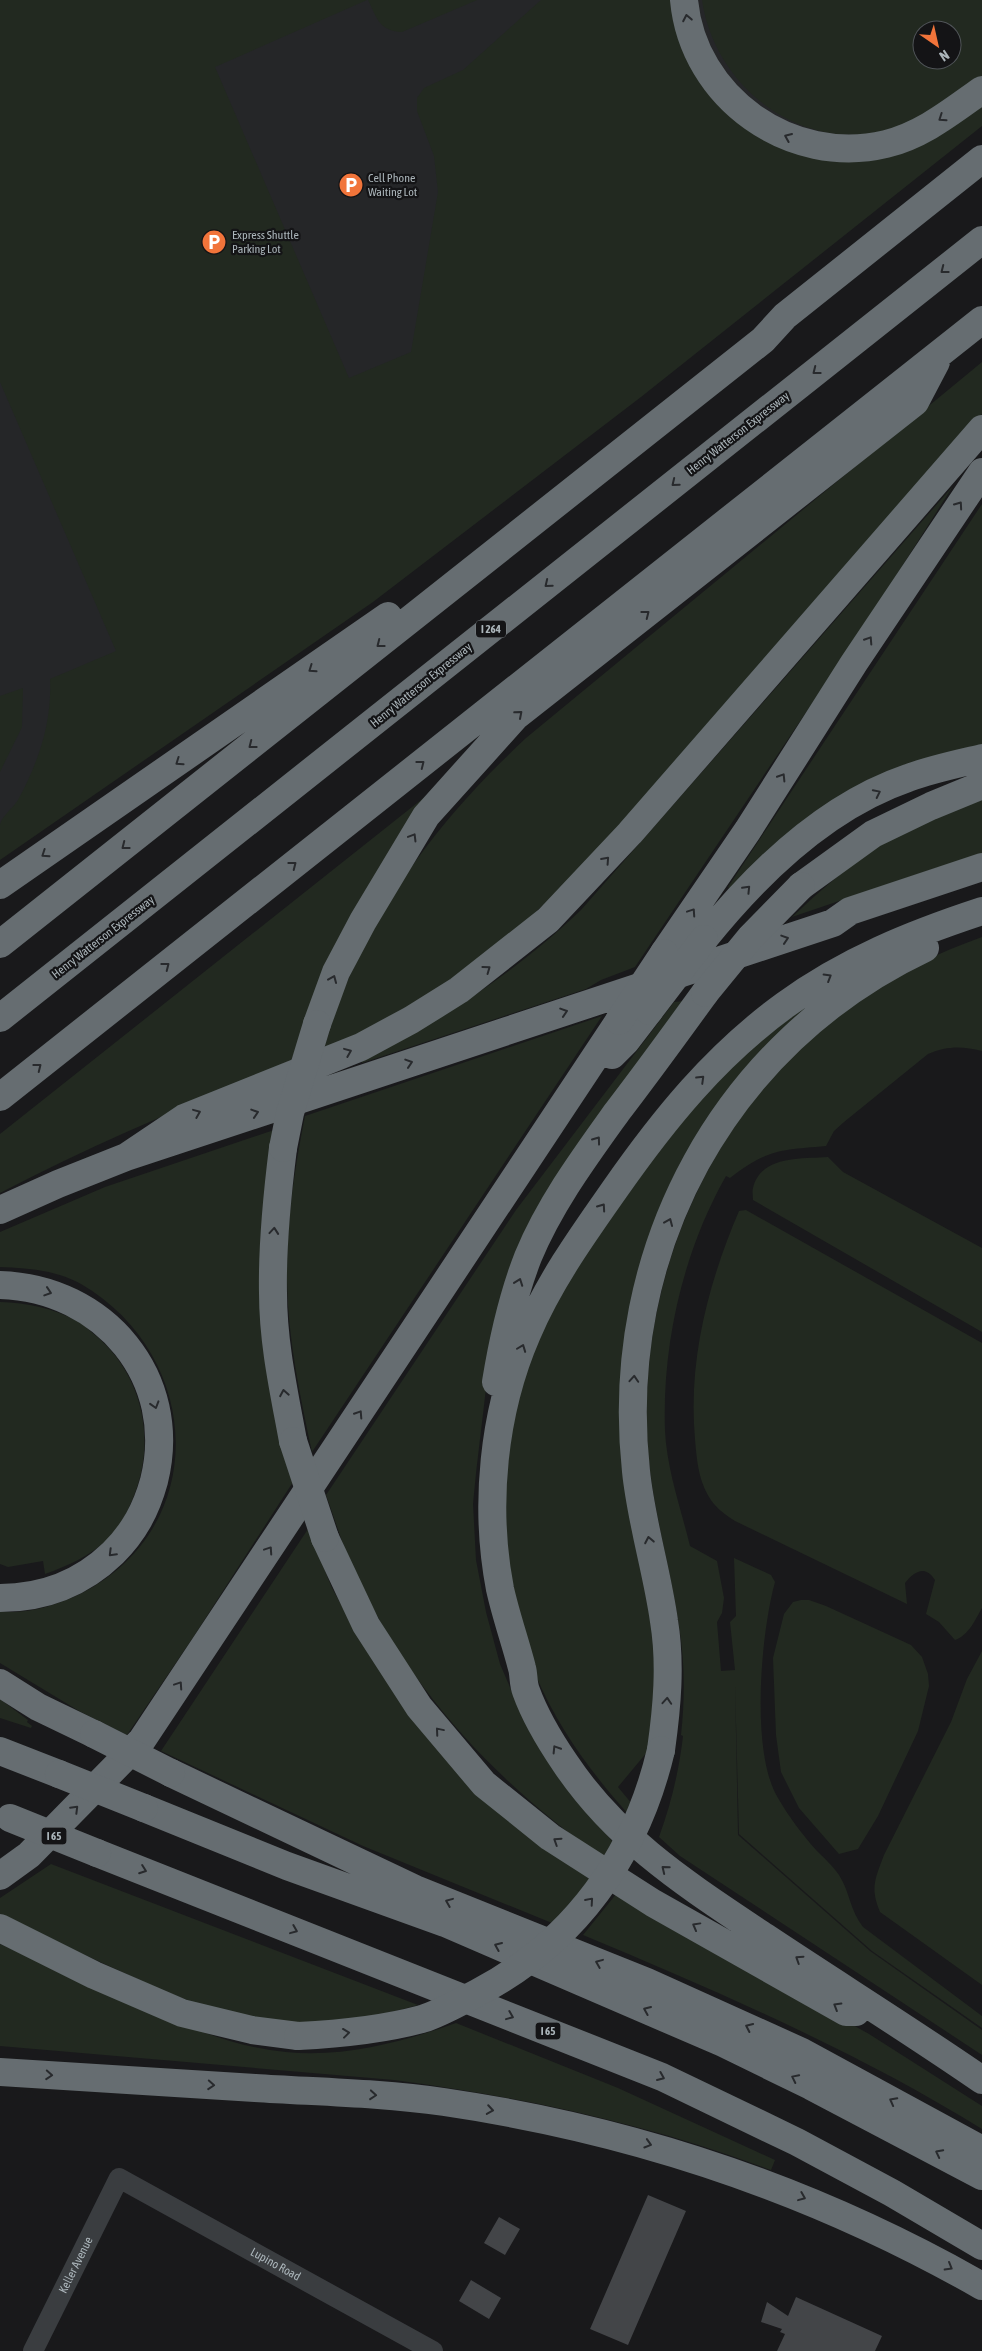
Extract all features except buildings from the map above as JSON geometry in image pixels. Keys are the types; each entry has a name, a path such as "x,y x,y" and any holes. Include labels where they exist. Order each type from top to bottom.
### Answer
{"highway":[{"path":"684,0 689,29 697,52 719,88 752,119 795,140 842,149 865,148 887,144 925,129 982,90"},
{"path":"0,944 755,346 785,316 982,159"},
{"name":"Henry Watterson Expressway","path":"0,1018 982,240"},
{"path":"0,885 395,611 752,328 785,316"},
{"path":"0,1097 982,320"},
{"path":"884,2014 846,2012 653,1902 550,1836 484,1784 419,1707 366,1625 325,1538 293,1441 279,1359 273,1295 274,1237 290,1112 316,1024 336,972 363,921 426,816 516,716 915,402 940,353"},
{"path":"126,1157 184,1118 361,1047 411,1020 473,980 548,920 630,834 982,429"},
{"path":"0,1876 29,1856 142,1740 664,953 748,830 854,663 982,472"},
{"path":"572,1092 626,1041 731,905 762,872 814,830 860,800 907,778 982,758"},
{"path":"982,785 931,806 872,834 801,886 750,938 705,993 572,1175 549,1214 529,1256 504,1333 484,1457 482,1488 484,1552 495,1616 503,1647 514,1675 524,1687 547,1735 591,1798 617,1828 667,1871 982,2080"},
{"path":"0,1210 126,1157 833,923 850,911 982,867"},
{"path":"833,923 854,923 982,887"},
{"path":"524,1687 523,1670 509,1629 500,1586 494,1543 493,1500 496,1458 508,1388 526,1336 545,1295 569,1255 659,1129 694,1086 738,1043 786,1005 865,956 932,928 982,912"},
{"path":"0,1928 94,1975 182,2013 252,2030 298,2036 378,2029 424,2018 497,1983 534,1957 567,1927 598,1892 616,1863 643,1810 653,1783 661,1750 668,1687 667,1647 636,1473 633,1398 636,1347 642,1305 653,1261 666,1229 693,1168 716,1129 740,1093 789,1040 819,1013 882,970 935,943 982,924"},
{"path":"0,1285 19,1285 42,1290 68,1299 105,1323 126,1346 140,1367 148,1383 158,1415 160,1431 158,1464 149,1498 135,1528 125,1540 99,1566 68,1584 32,1597 0,1598"},
{"path":"0,1683 38,1707 171,1773 415,1889 638,1978 802,2052 982,2150"},
{"path":"0,1752 287,1866 445,1923 723,2043 811,2086 982,2176"},
{"name":"I 65","path":"5,1816 662,2078 797,2142 892,2193 982,2246"},
{"path":"0,2072 372,2095 442,2102 556,2122 630,2139 736,2172 805,2198 874,2229 940,2262 982,2286"}],"street":[{"name":"Keller Avenue","path":"33,2351 119,2178"},
{"name":"Lupino Road","path":"119,2178 434,2351"}],"shaded area":[{"path":"0,0 982,0 982,82 0,848"},
{"path":"0,0 367,0 215,67 349,378 411,352 438,192 434,156 417,111 417,98 424,88 463,70 541,0 686,0 708,86 816,157 982,106 982,126 641,397 373,602 0,860 1,822 18,800 32,771 43,741 49,711 50,679 116,651 0,382"},
{"path":"368,0 477,0 402,32 388,29 384,26 377,18"},
{"path":"702,0 982,0 982,78 930,112 896,128 862,135 830,133 798,124 770,109 745,88 725,62 710,33"},
{"path":"982,362 982,414 613,839 486,959 374,1028 323,1050 348,981 368,938 386,906 427,846 474,790 526,738"},
{"path":"953,486 868,620 635,967 601,980 586,989 362,1063 361,1060 421,1028 477,994 529,955 581,910"},
{"path":"982,504 982,747 960,751 730,889 728,887"},
{"path":"23,688 22,727 0,772 0,696"},
{"path":"436,788 303,1029 290,1064 143,1125 0,1193 0,1134"},
{"path":"982,798 982,856 946,867 939,867 792,917 844,871 878,847 916,827"},
{"path":"982,937 982,1051 955,1048 942,1049 928,1054 834,1131 826,1146 786,1150 765,1156 754,1161 730,1178 726,1176 698,1236 678,1299 667,1365 665,1431 668,1460 690,1546 717,1561 724,1598 722,1613 717,1622 721,1671 735,1670 730,1622 736,1616 734,1558 771,1575 775,1582 762,1661 761,1723 769,1778 778,1798 801,1832 839,1875 846,1888 855,1915 863,1927 982,2016 982,2028 872,1951 739,1834 735,1684 738,1835 870,1951 982,2030 982,2055 680,1856 659,1837 674,1787 679,1762 683,1736 681,1735 684,1680 679,1626 649,1462 647,1395 654,1329 669,1264 692,1202 723,1144 762,1090 807,1041 859,999 888,980 919,964 950,949"},
{"path":"685,1001 581,1144 487,1380 473,1504 476,1560 486,1612 500,1664 521,1713 552,1768 576,1801 614,1843 604,1859 529,1800 494,1768 432,1698 404,1660 379,1620 352,1567 326,1495 516,1210 674,1002"},
{"path":"811,1002 813,1006 669,1191 630,1491 659,1658 648,1751 618,1787 632,1804 628,1814 576,1749 554,1714 531,1661 515,1598 506,1522 506,1484 510,1446 517,1409 527,1372 548,1318 567,1284 622,1202 664,1144 709,1089 758,1043"},
{"path":"602,1016 312,1452 292,1346 287,1282 288,1240 292,1199 297,1157 305,1116"},
{"path":"274,1130 263,1220 262,1307 271,1394 293,1482 194,1636 127,1735 79,1711 0,1663 0,1611 20,1612 41,1608 80,1594 123,1565 153,1528 170,1486 176,1441 169,1396 151,1353 121,1315 81,1284 52,1273 31,1269 0,1267 0,1232 105,1187"},
{"path":"828,1157 843,1172 982,1248 982,1332 753,1200 753,1188 757,1177 773,1164 795,1159"},
{"path":"746,1210 982,1343 982,1608 971,1627 960,1638 955,1640 939,1622 926,1614 935,1580 928,1572 920,1571 912,1575 905,1583 907,1604 735,1521 716,1507 705,1489 698,1465 695,1439 695,1380 698,1351 703,1323 718,1266 739,1211"},
{"path":"0,1302 30,1305 68,1316 95,1335 111,1350 123,1367 133,1386 140,1406 144,1427 142,1469 131,1503 117,1529 101,1545 86,1555 45,1574 43,1561 8,1567 0,1564"},
{"path":"308,1529 332,1588 363,1644 591,1879 552,1923 363,1846 161,1751"},
{"path":"809,1600 826,1606 911,1645 922,1657 928,1674 929,1686 918,1731 878,1816 858,1849 839,1854 799,1808 781,1772 776,1735 773,1658 784,1614 793,1602"},
{"path":"982,1651 982,1985 880,1912 874,1890 876,1877 884,1855 951,1722 967,1679"},
{"path":"0,1699 28,1720 27,1722 32,1726 31,1728 0,1718"},
{"path":"51,1864 418,2005 348,2020 293,2024 239,2017 186,2000 0,1914 0,1898"},
{"path":"617,1893 869,2034 982,2106 982,2129 886,2074 836,2048 685,1978 583,1935"},
{"path":"0,1944 205,2033 265,2049 286,2052 329,2053 394,2042 456,2023 618,2088 775,2160 771,2170 679,2139 585,2114 442,2087 394,2080 0,2046"}],"place":[{"name":"Cell Phone Waiting Lot","path":"351,185"},
{"name":"Express Shuttle Parking Lot","path":"214,242"}]}
